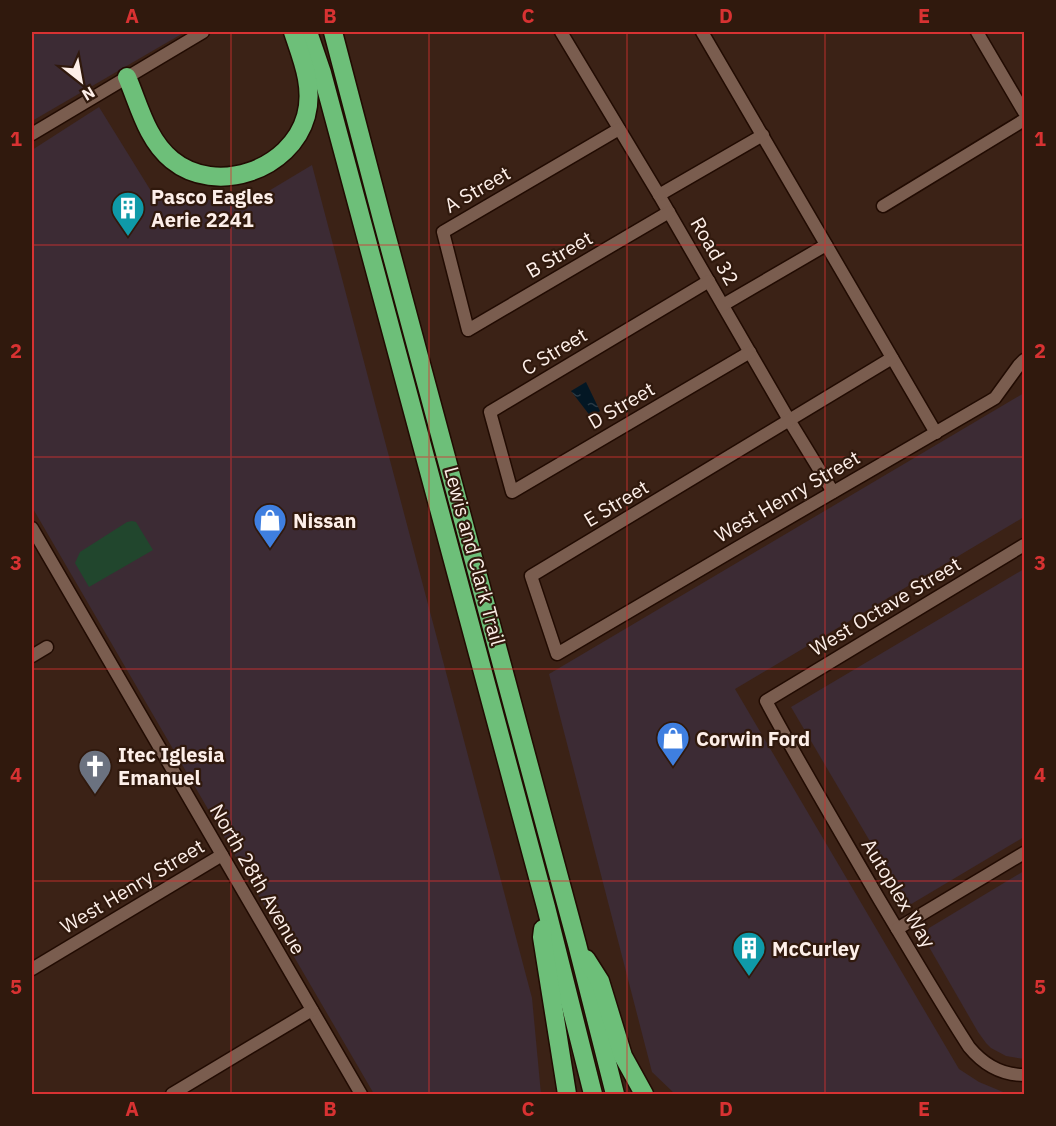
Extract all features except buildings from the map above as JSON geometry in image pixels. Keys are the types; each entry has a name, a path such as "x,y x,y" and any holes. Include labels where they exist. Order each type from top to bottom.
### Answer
{"highway":[{"path":"127,77 153,139 173,161 204,175 242,174 264,167 279,156 291,145 306,116 309,96 307,79 294,32"},
{"name":"Lewis and Clark Trail","path":"309,32 322,73 546,907 593,1095"},
{"name":"Lewis and Clark Trail","path":"333,32 577,944 615,1095"},
{"path":"546,907 542,937 567,1095"},
{"path":"577,944 600,981 623,1056 644,1095"}],"street":[{"path":"32,134 203,32"},
{"name":"Road 32","path":"561,32 833,492"},
{"path":"702,32 936,434"},
{"path":"977,32 1024,112"},
{"path":"883,206 1024,120"},
{"name":"A Street","path":"468,330 443,232 619,129"},
{"path":"659,195 763,135"},
{"name":"B Street","path":"468,330 669,212"},
{"path":"723,305 826,245"},
{"name":"C Street","path":"512,492 490,412 709,281"},
{"name":"D Street","path":"512,492 750,352"},
{"path":"789,420 892,358"},
{"name":"West Henry Street","path":"557,654 995,398 1024,360"},
{"name":"E Street","path":"557,654 531,576 789,420"},
{"name":"North 28th Avenue","path":"32,528 361,1095"},
{"name":"West Octave Street","path":"766,701 1024,545"},
{"path":"32,656 47,646"},
{"name":"Autoplex Way","path":"766,701 800,764 965,1040 975,1054 988,1064 1002,1071 1024,1075"},
{"path":"897,929 1024,853"},
{"name":"West Henry Street","path":"32,969 222,855"},
{"path":"172,1095 312,1010"}],"shaded area":[{"path":"32,32 185,32 32,121"},
{"path":"99,107 151,191 245,205 312,165 532,998 541,1094 374,1094 32,507 32,150"},
{"path":"1024,393 1024,517 735,689 959,1069 979,1082 1008,1094 675,1094 652,1072 549,674"},
{"path":"1024,569 1024,837 908,906 791,707"},
{"path":"1024,871 1024,1059 1006,1056 986,1043 925,940 929,928"}],"green space":[{"path":"132,521 136,522 153,550 89,587 75,563 80,552"}],"water":[{"path":"586,382 600,411 591,417 571,391"}],"place":[{"name":"Pasco Eagles Aerie 2241","path":"128,237"},
{"name":"Nissan","path":"270,549"},
{"name":"Corwin Ford","path":"673,767"},
{"name":"Itec Iglesia Emanuel","path":"95,795"},
{"name":"McCurley","path":"749,977"}]}
